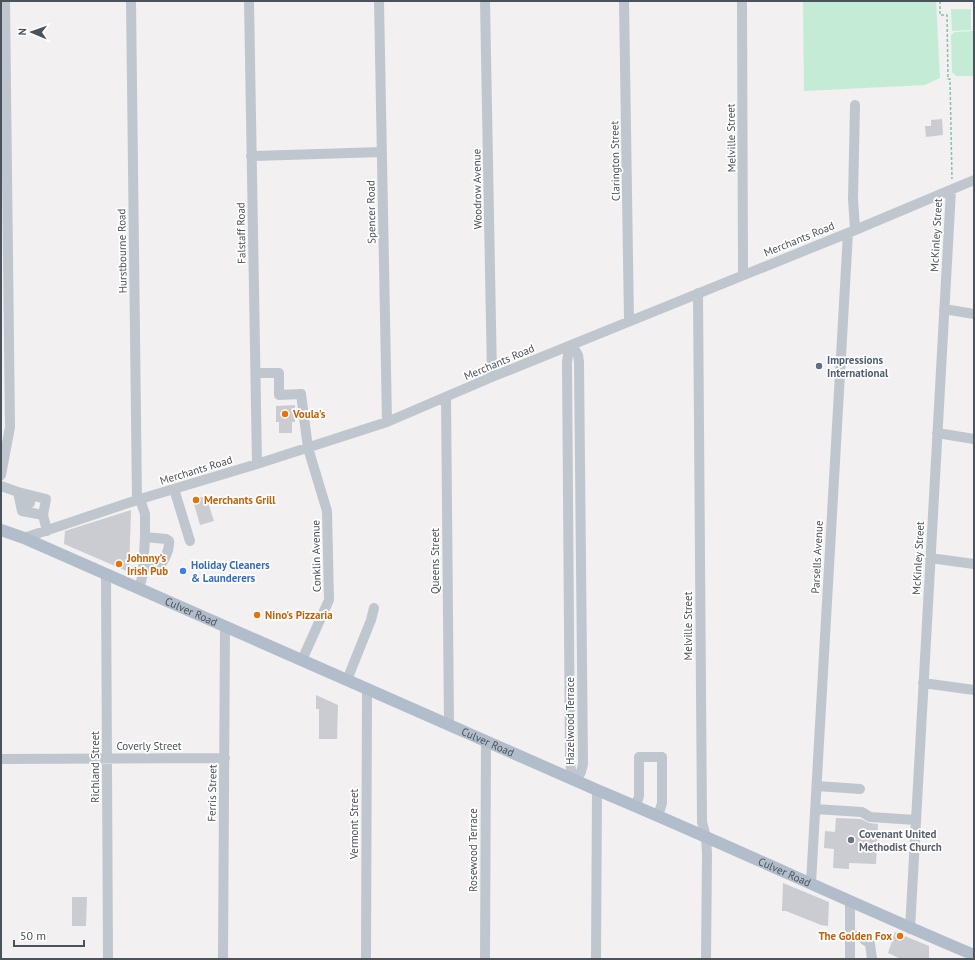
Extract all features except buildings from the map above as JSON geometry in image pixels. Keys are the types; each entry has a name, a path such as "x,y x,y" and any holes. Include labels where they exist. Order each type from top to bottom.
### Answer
{"main road":[{"name":"Culver Road","path":"1,530 24,538 811,883 962,954 974,955"}],"street":[{"path":"1,475 10,426 5,1"},
{"name":"Hurstbourne Road","path":"130,1 139,500 145,514 144,568 139,589"},
{"name":"Falstaff Road","path":"249,1 257,464"},
{"name":"Spencer Road","path":"379,1 386,422"},
{"name":"Woodrow Avenue","path":"485,1 492,377"},
{"name":"Clarington Street","path":"624,1 628,321"},
{"name":"Melville Street","path":"742,1 744,274"},
{"name":"Parsells Avenue","path":"811,883 852,231 855,104"},
{"path":"251,156 382,152"},
{"name":"Merchants Road","path":"24,538 386,422 628,321 974,180"},
{"name":"McKinley Street","path":"910,929 951,190"},
{"name":"Melville Street","path":"698,293 702,822 706,837 706,959"},
{"path":"944,309 974,314"},
{"name":"Hazelwood Terrace","path":"572,345 578,354 579,362 581,545 583,764 581,772 576,780"},
{"name":"Hazelwood Terrace","path":"572,345 567,362 568,546 570,761 571,770 576,780"},
{"name":"Conklin Avenue","path":"256,373 279,373 280,395 301,394 308,448 327,511 329,600 302,660"},
{"name":"Queens Street","path":"446,398 449,724"},
{"path":"937,434 974,439"},
{"path":"1,486 39,507 47,531"},
{"path":"174,489 190,541"},
{"path":"19,496 46,499 39,507 22,511 19,496"},
{"path":"144,568 159,567 169,547 169,541 166,539 145,537"},
{"path":"568,546 581,545"},
{"path":"930,558 974,564"},
{"name":"Richland Street","path":"106,574 108,959"},
{"path":"347,680 371,620 374,608"},
{"name":"Ferris Street","path":"223,959 225,627"},
{"path":"923,683 974,690"},
{"name":"Vermont Street","path":"366,959 367,689"},
{"name":"Rosewood Terrace","path":"485,959 486,741"},
{"path":"636,806 639,796 639,757 662,757 662,803 658,816"},
{"name":"Coverly Street","path":"1,759 225,758"},
{"path":"817,786 860,789"},
{"path":"596,959 597,790"},
{"path":"815,809 862,812 870,817 916,820"},
{"path":"850,901 850,959"},
{"path":"850,934 861,937 870,944 872,959"}],"path":[{"path":"940,1 940,16 947,15 952,179"}],"green space":[{"path":"803,1 936,1 940,78 925,85 804,91"},
{"path":"951,9 971,9 971,30 952,31"},
{"path":"974,31 974,76 956,76 952,72 951,35 955,32"}],"place":[{"name":"Impressions International","path":"819,366"},
{"name":"Voula's","path":"285,414"},
{"name":"Merchants Grill","path":"196,500"},
{"name":"Johnny’s Irish Pub","path":"119,564"},
{"name":"Holiday Cleaners & Launderers","path":"183,571"},
{"name":"Nino's Pizzaria","path":"257,615"},
{"name":"Covenant United Methodist Church","path":"851,840"},
{"name":"The Golden Fox","path":"900,936"}]}
